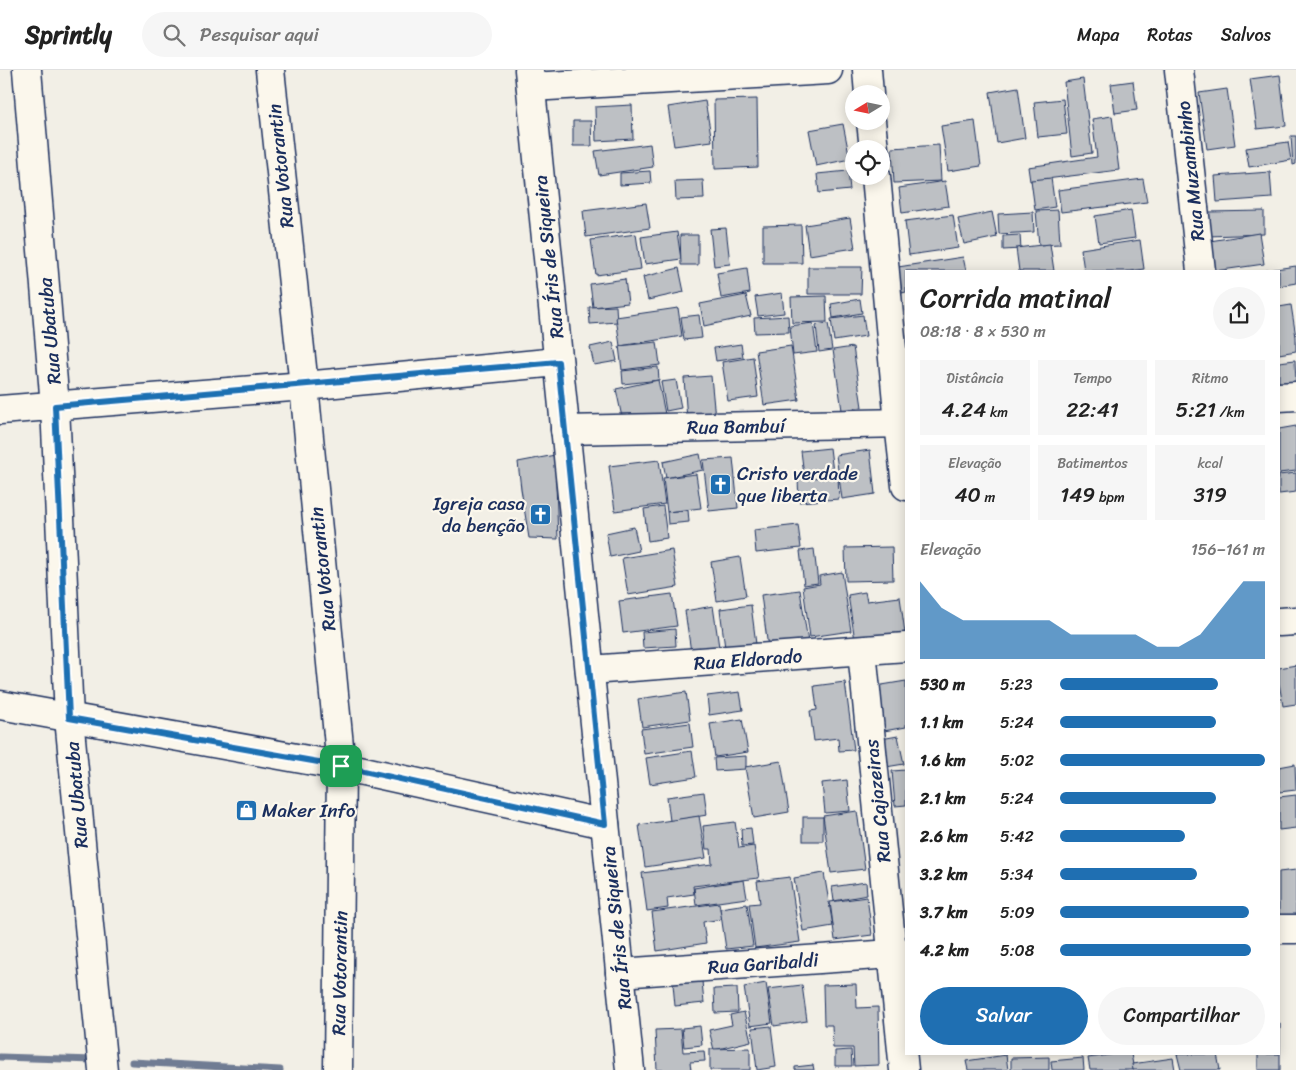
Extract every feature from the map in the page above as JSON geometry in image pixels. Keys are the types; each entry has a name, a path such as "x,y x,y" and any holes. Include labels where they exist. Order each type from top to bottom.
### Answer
{"street":[{"name":"Rua Ubatuba","path":"27,70 55,406 69,718 103,1070"},
{"name":"Rua Votorantin","path":"270,70 304,386 341,766 338,1070"},
{"path":"530,79 828,70"},
{"path":"867,70 868,85"},
{"name":"Rua Muzambinho","path":"1179,70 1201,270"},
{"name":"Rua Íris de Siqueira","path":"530,79 630,1070"},
{"path":"877,185 902,423 905,470"},
{"path":"0,410 304,386 558,362"},
{"path":"1280,397 1296,396"},
{"name":"Rua Bambuí","path":"565,430 902,423"},
{"path":"1280,622 1296,621"},
{"name":"Rua Eldorado","path":"590,670 905,647"},
{"name":"Rua Cajazeiras","path":"862,651 899,954 904,1070"},
{"path":"0,705 341,766 605,824"},
{"path":"1280,929 1296,929"},
{"name":"Rua Garibaldi","path":"620,973 899,954"}],"building":[{"path":"1280,75 1286,126 1257,129 1250,79"},
{"path":"1083,79 1092,153 1072,156 1064,82"},
{"path":"1133,81 1137,110 1115,113 1111,84"},
{"path":"1018,87 1025,138 997,143 990,92"},
{"path":"1227,89 1235,145 1207,149 1199,93"},
{"path":"757,99 758,167 715,169 714,100"},
{"path":"1063,99 1067,134 1038,137 1034,102"},
{"path":"705,101 712,141 674,146 668,107"},
{"path":"632,105 633,139 596,141 595,107"},
{"path":"1112,116 1119,170 1030,181 1028,167 1097,157 1092,119"},
{"path":"573,121 591,121 592,146 573,146"},
{"path":"975,121 981,166 948,171 941,126"},
{"path":"843,124 846,140 845,160 816,166 809,130"},
{"path":"1291,136 1296,136 1296,164 1293,165"},
{"path":"1288,142 1291,160 1249,167 1246,148"},
{"path":"650,144 653,167 599,175 595,151"},
{"path":"939,145 941,181 894,183 892,148"},
{"path":"650,171 651,183 620,185 620,173"},
{"path":"845,171 845,185 849,185 850,190 819,193 817,174"},
{"path":"1270,172 1272,198 1217,202 1215,176"},
{"path":"1051,178 1055,207 1035,210 1031,180"},
{"path":"1143,179 1147,202 1061,212 1058,190"},
{"path":"703,180 704,199 676,200 675,181"},
{"path":"945,181 949,206 902,213 899,188"},
{"path":"646,203 650,228 586,237 583,211"},
{"path":"1058,210 1060,244 1039,245 1036,211"},
{"path":"1131,210 1135,238 1099,243 1095,216"},
{"path":"1264,211 1264,234 1209,236 1208,212"},
{"path":"992,212 997,237 964,244 958,219"},
{"path":"1033,212 1034,232 999,234 998,214"},
{"path":"953,215 958,248 909,255 905,221"},
{"path":"850,218 855,248 809,255 805,225"},
{"path":"801,225 802,263 763,263 763,226"},
{"path":"726,228 730,264 714,266 710,229"},
{"path":"677,232 681,259 645,264 641,237"},
{"path":"1259,233 1264,264 1215,270 1210,241"},
{"path":"636,234 641,269 596,275 591,240"},
{"path":"680,235 698,235 698,265 681,265"},
{"path":"1020,235 1021,249 1003,250 1003,236"},
{"path":"1140,240 1144,269 1084,270 1081,249"},
{"path":"1050,244 1054,270 1019,270 1016,248"},
{"path":"963,257 966,270 905,270 905,292 902,293 898,267"},
{"path":"1296,266 1296,283 1280,286 1280,270 1269,270"},
{"path":"808,267 862,267 861,294 808,294"},
{"path":"679,268 684,292 648,300 643,277"},
{"path":"747,268 750,293 721,298 717,273"},
{"path":"625,279 628,303 593,307 590,284"},
{"path":"782,293 784,313 758,316 755,297"},
{"path":"746,295 751,316 704,326 700,304"},
{"path":"826,296 827,322 792,323 791,297"},
{"path":"860,299 862,313 833,318 831,304"},
{"path":"1291,305 1296,337 1296,351 1280,354 1280,307"},
{"path":"616,306 617,322 590,324 589,307"},
{"path":"678,308 682,336 620,346 616,317"},
{"path":"699,315 702,338 684,340 681,317"},
{"path":"863,315 866,336 834,341 831,319"},
{"path":"788,316 789,332 755,333 754,318"},
{"path":"813,323 817,352 793,355 790,326"},
{"path":"828,323 832,350 819,352 816,325"},
{"path":"613,342 617,361 594,365 590,347"},
{"path":"657,342 660,365 622,370 619,346"},
{"path":"741,344 743,357 716,361 714,348"},
{"path":"791,346 799,400 764,405 756,351"},
{"path":"853,347 862,407 842,410 833,350"},
{"path":"753,357 758,397 728,401 722,362"},
{"path":"1295,360 1296,383 1280,386 1280,362"},
{"path":"658,367 659,380 623,384 622,371"},
{"path":"711,376 715,418 687,420 684,378"},
{"path":"658,380 665,414 623,422 616,389"},
{"path":"676,380 681,408 666,411 661,382"},
{"path":"1296,426 1296,471 1280,473 1280,429"},
{"path":"830,448 833,472 804,475 801,451"},
{"path":"870,450 875,494 842,499 836,455"},
{"path":"700,454 703,470 666,478 663,462"},
{"name":"Igreja casa da benção","path":"555,455 558,539 529,538 518,462"},
{"name":"Cristo verdade que liberta","path":"733,458 738,508 709,511 703,460"},
{"path":"659,460 665,504 615,511 609,466"},
{"path":"1296,473 1296,492 1280,494 1280,475"},
{"path":"696,474 701,508 667,512 663,478"},
{"path":"838,476 839,499 799,502 798,479"},
{"path":"663,506 667,538 648,541 644,509"},
{"path":"688,510 689,522 668,524 667,512"},
{"path":"798,525 801,548 756,553 754,530"},
{"path":"634,527 639,551 610,557 606,533"},
{"path":"892,547 893,580 846,581 845,548"},
{"path":"814,549 818,583 804,585 800,551"},
{"path":"672,550 678,587 628,595 622,558"},
{"path":"740,557 746,596 717,601 711,562"},
{"path":"842,572 851,631 810,637 803,587 820,584 819,576"},
{"path":"800,590 809,649 769,655 761,595"},
{"path":"865,592 867,601 900,597 905,640 856,647 848,595"},
{"path":"672,594 677,626 623,633 619,601"},
{"path":"751,605 757,652 726,656 720,609"},
{"path":"713,606 719,647 691,652 685,611"},
{"path":"675,629 676,646 643,648 642,632"},
{"path":"1296,665 1296,704 1283,706 1280,689 1280,668"},
{"path":"905,681 905,727 884,731 876,686"},
{"path":"845,682 854,750 839,751 838,738 814,741 810,711 817,710 814,686"},
{"path":"686,692 690,720 642,727 638,699"},
{"path":"740,692 743,710 709,715 707,696"},
{"path":"742,719 748,752 715,757 710,724"},
{"path":"690,723 693,747 644,754 641,729"},
{"path":"898,736 904,764 886,767 881,739"},
{"path":"692,751 696,777 650,784 646,758"},
{"path":"746,756 746,769 715,771 714,758"},
{"path":"781,761 789,812 754,818 745,767"},
{"path":"1295,764 1296,790 1280,792 1280,767"},
{"path":"905,770 905,805 895,806 892,771"},
{"path":"847,780 850,811 825,813 822,783"},
{"path":"704,792 707,815 670,821 667,797"},
{"path":"1296,795 1296,828 1280,830 1280,797"},
{"path":"857,811 865,869 831,873 823,816"},
{"path":"699,816 706,858 645,867 639,825"},
{"path":"803,817 823,817 823,841 803,841"},
{"path":"735,822 739,848 754,846 759,878 693,886 694,894 667,898 668,908 647,911 642,873 712,864 711,849 706,849 703,826"},
{"path":"751,828 753,845 742,846 741,829"},
{"path":"1296,870 1296,916 1280,918 1280,872"},
{"path":"824,873 833,926 803,931 794,878"},
{"path":"790,877 800,942 755,948 749,904 760,903 757,881"},
{"path":"744,880 747,898 696,905 694,888"},
{"path":"866,882 867,895 834,901 832,887"},
{"path":"867,897 872,935 835,940 830,902"},
{"path":"719,903 722,919 703,922 706,943 657,951 652,912"},
{"path":"747,904 753,946 726,949 720,908"},
{"path":"702,981 704,1003 675,1006 673,984"},
{"path":"766,983 772,1023 750,1026 744,987"},
{"path":"856,984 857,1008 878,1007 879,1065 854,1066 853,1048 833,1048 832,1025 824,1025 823,985"},
{"path":"802,985 807,1021 774,1026 768,989"},
{"path":"737,988 738,1012 715,1013 714,989"},
{"path":"744,1012 751,1041 714,1050 709,1030 732,1025 730,1015"},
{"path":"700,1026 702,1045 684,1047 682,1028"},
{"path":"771,1026 776,1067 757,1070 752,1028"},
{"path":"681,1029 683,1052 704,1051 705,1061 690,1062 691,1070 657,1070 655,1030"},
{"path":"750,1048 750,1070 710,1070 710,1049"},
{"path":"851,1050 852,1066 835,1066 835,1051"},
{"path":"1006,1055 1008,1070 968,1070 966,1061"},
{"path":"1109,1055 1131,1055 1134,1070 1090,1070 1088,1058"},
{"path":"1177,1055 1217,1055 1220,1070 1181,1070"},
{"path":"1258,1055 1280,1055 1280,1070 1258,1070"},
{"path":"1049,1057 1049,1070 1011,1070 1011,1058"},
{"path":"1083,1058 1084,1070 1052,1070 1051,1061"},
{"path":"1173,1058 1175,1070 1133,1070 1132,1064"},
{"path":"813,1065 814,1070 795,1070 795,1067"}],"waterway":[{"path":"0,1057 94,1060"},
{"path":"132,1062 280,1070"}],"place":[{"name":"Cristo verdade que liberta","path":"721,484"},
{"name":"Igreja casa da benção","path":"541,514"},
{"name":"Maker Info","path":"246,810"}],"route":[{"path":"558,362 605,824 341,766 69,718 55,406 304,386 558,362"}]}
